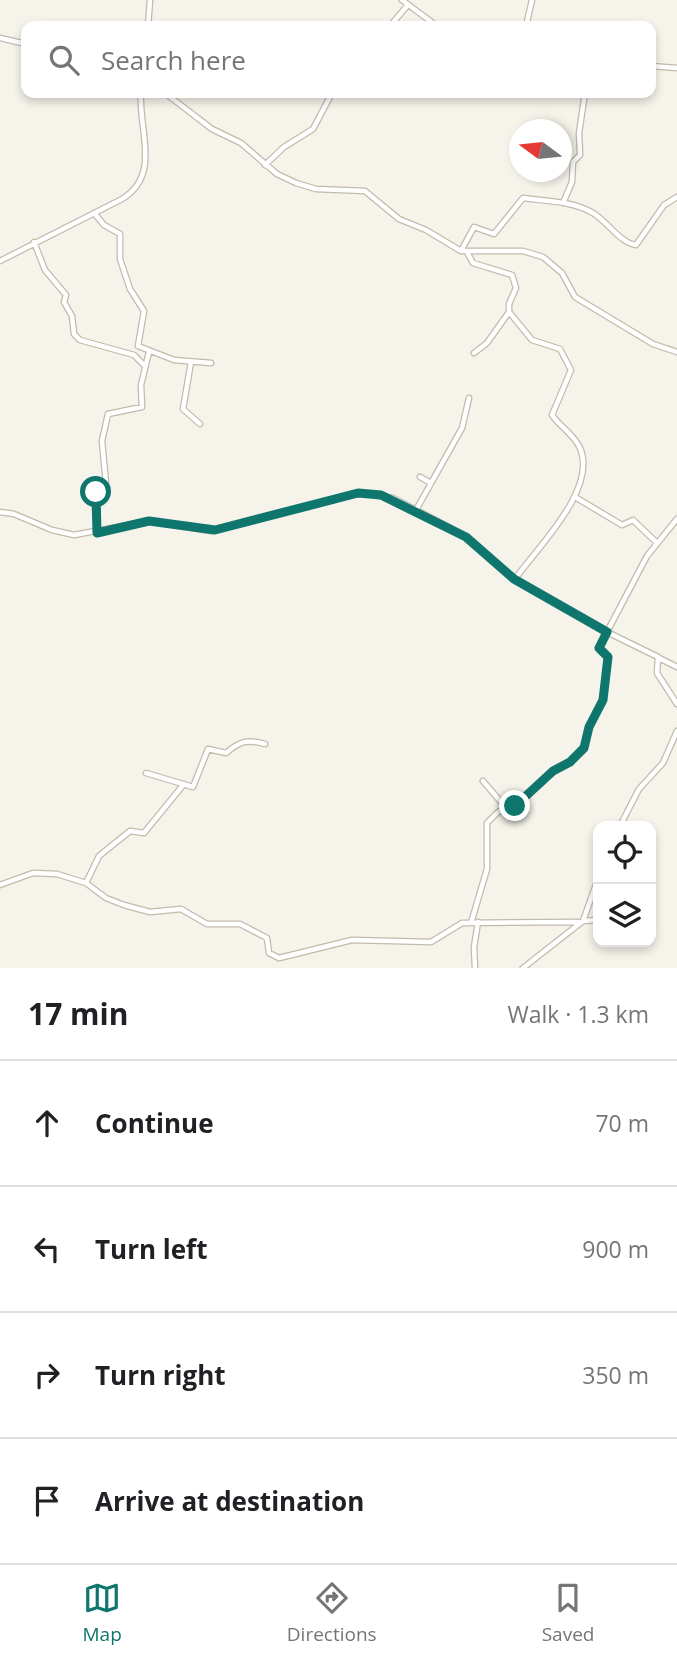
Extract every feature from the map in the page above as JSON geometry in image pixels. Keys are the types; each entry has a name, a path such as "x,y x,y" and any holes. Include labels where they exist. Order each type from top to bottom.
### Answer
{"street":[{"path":"148,21 150,0"},
{"path":"402,0 430,21"},
{"path":"527,21 533,0"},
{"path":"394,21 407,6"},
{"path":"0,38 21,43"},
{"path":"656,66 677,68"},
{"path":"0,261 133,191 143,174 146,153 141,98"},
{"path":"171,98 212,130 241,143 265,165 304,186 368,192 399,219 426,230 464,252 473,263 512,275 516,288 509,304 509,312 487,343 474,353"},
{"path":"265,165 284,147 313,129 329,98"},
{"path":"563,203 572,182 573,162 580,155 579,133 585,98"},
{"path":"464,252 474,227 494,234 522,198 563,203 596,215 626,242 635,245 641,241 664,205 677,197"},
{"path":"94,213 104,225 120,234 119,254 129,287 145,311 138,346 149,352 191,362 211,363"},
{"path":"34,242 45,270 66,295 64,302 72,316 73,330 77,338 95,346 135,355 145,366"},
{"path":"464,252 523,251 543,257 562,272 575,298 653,344 677,352"},
{"path":"509,312 532,340 560,349 570,366 569,382 552,415 573,435 584,459 582,479 575,497 514,579"},
{"path":"97,533 94,497 106,483 102,441 108,414 142,408 141,385 149,352"},
{"path":"191,362 183,409 200,424"},
{"path":"416,510 462,428 469,398"},
{"path":"420,477 431,483"},
{"path":"0,512 15,514 58,532 74,535 97,533 149,521 206,530 221,529 358,493 387,496 466,537 514,579 607,632 677,667"},
{"path":"575,497 622,525 633,520 656,542"},
{"path":"471,923 488,863 485,829 492,817 519,804 553,771 570,762 584,748 589,727 603,700 608,657 599,648 656,542 677,519"},
{"path":"658,657 657,673 677,704"},
{"path":"623,821 639,789 667,756 677,730"},
{"path":"146,774 195,785 208,749 226,753 236,743 249,740 265,744"},
{"path":"483,781 507,809"},
{"path":"86,883 99,856 130,831 144,833 184,784"},
{"path":"0,885 41,873 69,876 86,883 112,901 145,912 181,909 207,924 243,925 267,938 269,953 279,958 352,940 431,942 458,924 593,920"},
{"path":"523,968 553,947 580,921 596,884"},
{"path":"475,968 474,947 478,922"}],"route":[{"path":"96,492 94,504 97,533 149,521 215,530 358,493 387,496 466,537 514,579 579,619 607,632 599,648 608,657 603,680 603,700 589,727 586,746 572,761 553,771 515,806"}]}
